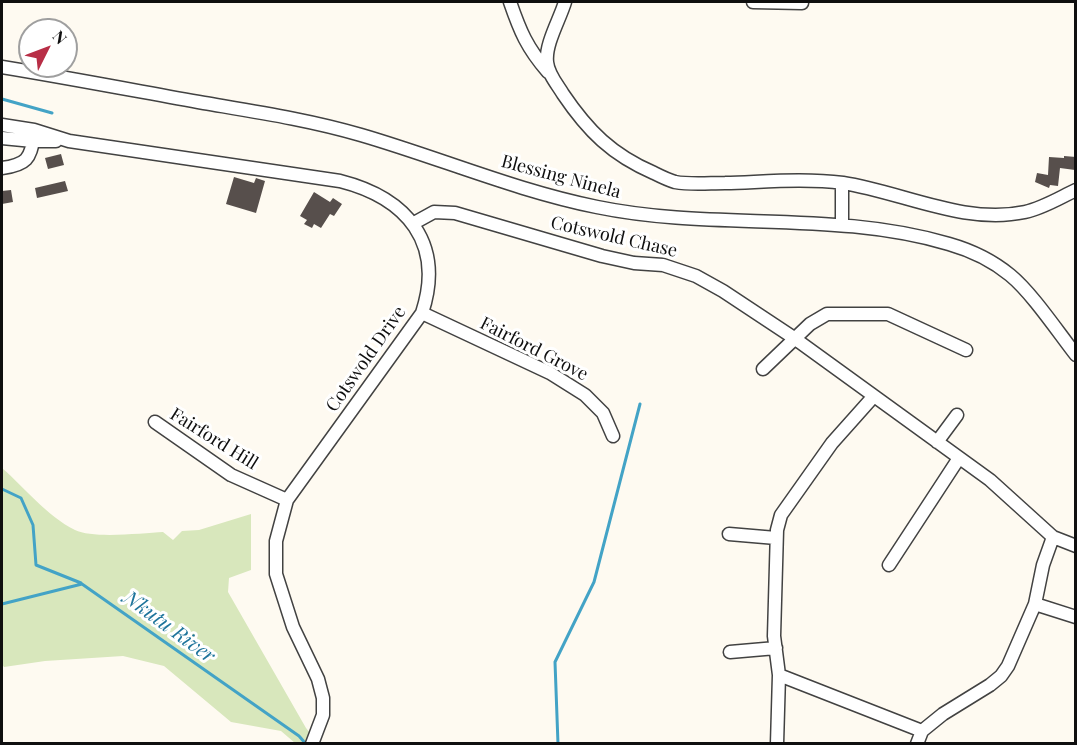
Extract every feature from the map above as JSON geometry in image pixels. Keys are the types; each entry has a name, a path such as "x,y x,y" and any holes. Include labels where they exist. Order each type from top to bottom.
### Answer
{"street":[{"path":"510,2 522,35 581,120 600,140 622,157 674,182 698,184 794,180 842,183 883,191 938,207 1008,214 1026,212 1047,205 1076,190"},
{"path":"549,72 547,52 566,2"},
{"path":"753,2 802,3"},
{"name":"Blessing Ninela","path":"2,67 307,121 362,135 527,188 595,207 677,217 842,225 950,244 985,258 1012,276 1076,355"},
{"name":"Cotswold Drive","path":"2,125 33,136"},
{"path":"2,168 17,166 25,161 31,152 33,136"},
{"name":"Cotswold Drive","path":"2,138 33,136 340,181 370,191 390,202 414,223 423,242 429,268 427,298 422,313 287,500 276,541 276,574 293,627 318,679 323,698 323,715 312,744"},
{"path":"842,183 842,225"},
{"name":"Cotswold Chase","path":"414,223 434,212 455,213 602,256 634,263 663,265 696,276 794,338 998,486 1053,537 1076,546"},
{"name":"Fairford Grove","path":"422,313 550,373 585,395 603,413 613,436"},
{"path":"763,369 810,324 827,314 888,314 966,350"},
{"path":"777,744 779,675 776,648 776,538 781,515 832,443 873,397"},
{"path":"936,442 957,415"},
{"name":"Fairford Hill","path":"155,422 231,475 287,500"},
{"path":"889,565 959,458"},
{"path":"729,534 776,538"},
{"path":"917,744 922,730 1002,676 1035,604 1043,565 1053,537"},
{"path":"1035,604 1076,617"},
{"path":"730,652 776,648"},
{"path":"779,675 922,730"}],"green space":[{"path":"2,468 55,517 83,533 118,535 163,532 173,540 182,531 199,530 251,514 251,570 229,578 228,592 306,728 318,743 295,743 281,731 231,722 164,666 123,656 45,661 4,667 2,664"}],"building":[{"path":"61,154 64,165 48,169 45,158"},
{"path":"1064,156 1076,157 1075,170 1060,168 1058,186 1050,185 1049,188 1035,182 1037,173 1048,175 1049,157 1064,158"},
{"path":"234,177 254,183 256,178 265,181 256,213 226,204"},
{"path":"65,181 68,191 37,198 35,188"},
{"path":"11,190 13,202 2,204 2,191"},
{"path":"314,192 330,202 333,198 342,204 334,216 330,214 321,228 314,224 312,228 304,224 307,220 300,216"}],"waterway":[{"path":"2,99 52,113"},
{"path":"558,744 555,662 594,582 640,404"},
{"path":"2,489 21,498 33,525 36,565 81,583"},
{"name":"Nkutu River","path":"2,604 82,584 299,736 306,744"}]}
